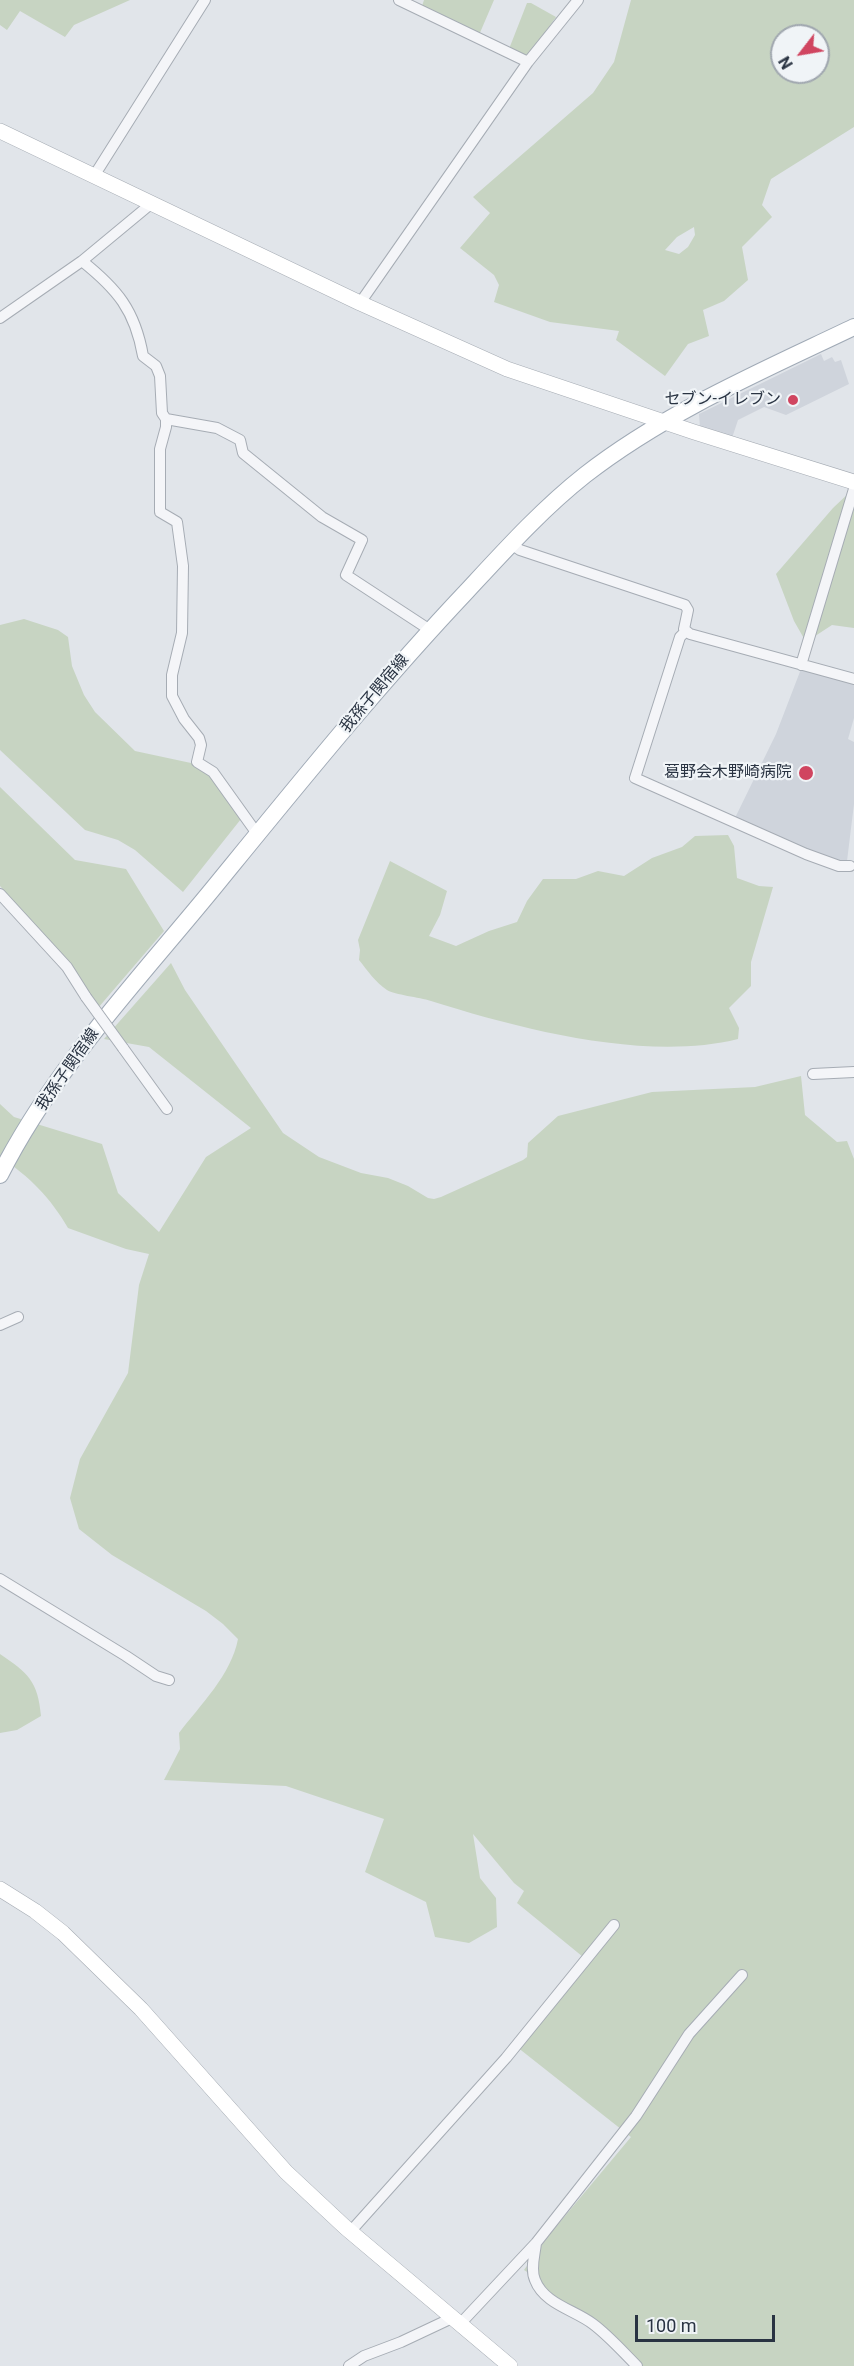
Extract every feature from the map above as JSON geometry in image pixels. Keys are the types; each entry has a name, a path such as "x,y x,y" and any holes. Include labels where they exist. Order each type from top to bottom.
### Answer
{"main road":[{"name":"我孫子関宿線","path":"0,1175 50,1094 97,1029 400,663 511,544 583,477 632,441 664,422 854,327"}],"street":[{"path":"94,176 205,0"},
{"path":"399,0 528,62"},
{"path":"360,303 528,62 578,0"},
{"path":"0,131 360,303 507,369 854,482"},
{"path":"0,318 82,261 152,203"},
{"path":"82,261 111,286 130,312 138,330 143,356 156,366 160,376 162,413 166,419 166,427 159,449 160,512 177,522 183,566 181,642 172,675 172,696 184,719 199,738 201,745 197,762 213,772 258,834"},
{"path":"166,419 217,428 240,440 243,453 321,517 362,540 346,575 430,630"},
{"path":"801,665 854,489"},
{"path":"511,544 520,550 685,605 688,610 684,629 686,631"},
{"path":"686,631 854,679"},
{"path":"686,631 680,637 635,777 806,854 839,866 850,866"},
{"path":"0,894 67,967 167,1109"},
{"path":"813,1074 854,1072"},
{"path":"0,1325 18,1317"},
{"path":"0,1579 156,1676 169,1680"},
{"path":"0,1889 35,1911 63,1933 141,2009 285,2172 350,2232 510,2366"},
{"path":"350,2232 506,2058 614,1925"},
{"path":"349,2366 364,2356 456,2321 536,2243 636,2116 689,2034 742,1976"},
{"path":"536,2243 533,2271 535,2280 542,2291 551,2299 591,2322 637,2366"}],"shaded area":[{"path":"821,354 824,361 832,357 835,362 841,360 849,384 786,415 764,407 738,420 732,438 700,427 699,414"},
{"name":"葛野会木野崎病院","path":"801,669 854,684 854,718 848,739 854,742 854,804 847,861 843,863 734,820 776,734"}],"green space":[{"path":"0,0 130,0 74,25 65,37 20,11 7,30 0,25"},
{"path":"424,0 494,0 479,35 421,9"},
{"path":"631,0 854,0 854,127 771,179 762,205 772,217 742,247 748,280 724,301 703,310 709,336 688,344 665,376 616,340 619,331 550,322 494,302 499,285 494,275 460,248 490,213 473,197 593,93 614,62","holes":["694,227 695,235 688,247 679,254 665,250 677,237"]},
{"path":"527,3 556,17 528,57 509,49"},
{"path":"852,490 854,491 854,628 832,625 806,642 794,621 776,574 833,508"},
{"path":"24,619 58,630 68,637 72,666 84,695 95,712 135,751 191,763 206,769 241,819 183,892 135,850 118,840 85,830 0,750 0,625"},
{"path":"0,787 75,860 126,869 164,931 98,1008 30,920 0,886"},
{"path":"728,835 734,846 737,878 759,886 773,887 751,962 751,986 729,1008 739,1028 738,1039 702,1045 664,1047 583,1039 543,1031 391,992 375,980 359,960 358,940 390,861 447,891 440,915 429,936 456,946 489,931 517,922 527,901 543,879 576,879 598,871 624,876 652,858 682,847 695,836"},
{"path":"171,963 185,990 283,1133 319,1157 361,1173 388,1178 428,1198 441,1197 523,1160 527,1157 528,1143 558,1116 652,1092 755,1087 801,1076 805,1115 837,1142 847,1141 854,1159 854,2366 643,2366 592,2318 561,2301 546,2289 540,2280 524,2270 549,2235 631,2137 517,2047 588,1961 517,1903 524,1891 514,1883 473,1834 480,1878 496,1898 497,1927 469,1943 435,1937 426,1902 365,1872 384,1819 286,1786 164,1780 180,1749 179,1733 222,1677 238,1639 206,1611 112,1555 79,1529 70,1498 80,1459 128,1373 139,1285 149,1254 126,1249 68,1228 38,1188 0,1157 0,1104 14,1117 102,1144 118,1193 159,1232 206,1157 251,1128 149,1047 104,1039"},
{"path":"0,1654 30,1679 40,1704 41,1716 17,1730 0,1733"}],"place":[{"name":"セブン-イレブン","path":"793,400"},
{"name":"葛野会木野崎病院","path":"806,773"}]}
